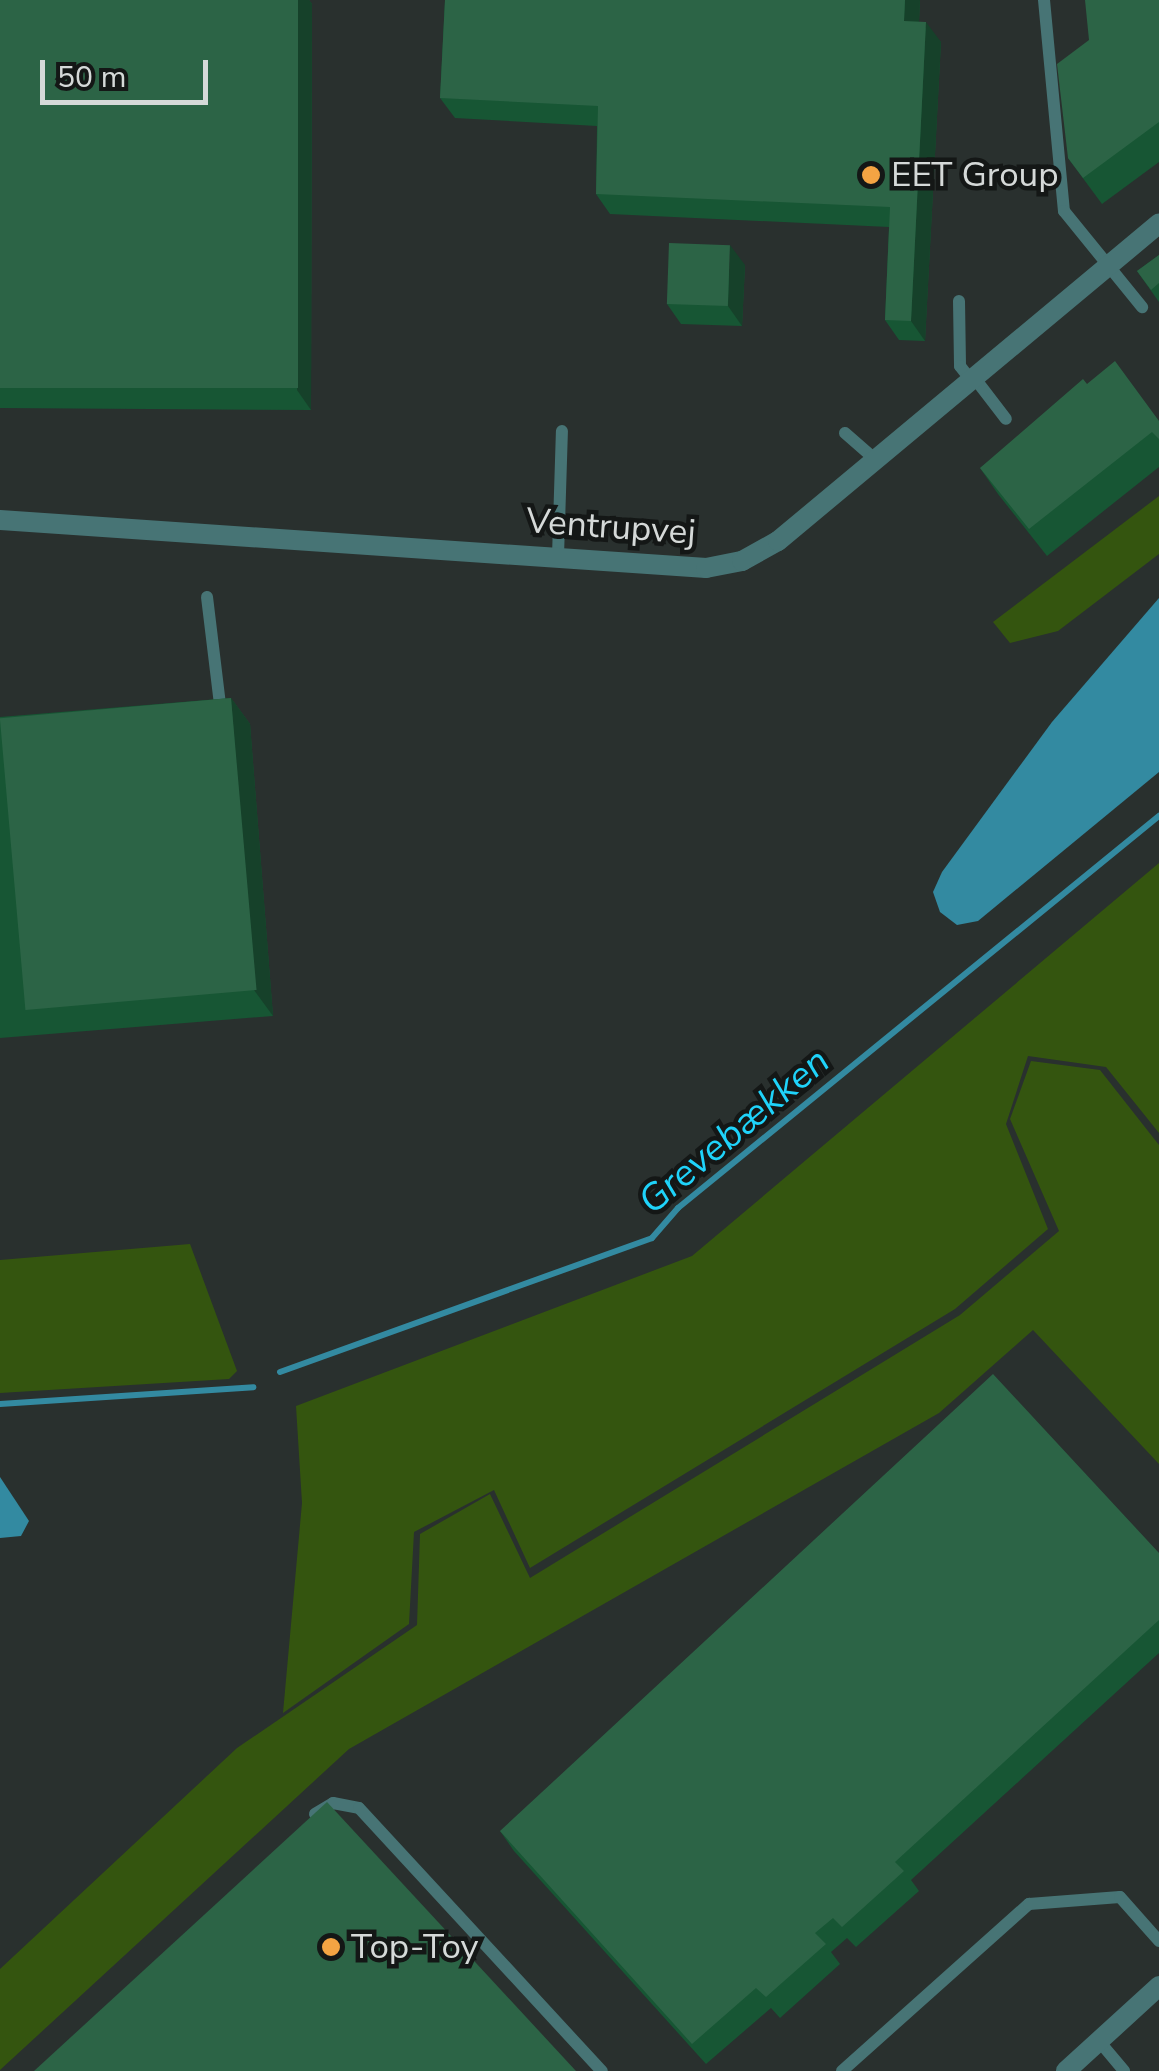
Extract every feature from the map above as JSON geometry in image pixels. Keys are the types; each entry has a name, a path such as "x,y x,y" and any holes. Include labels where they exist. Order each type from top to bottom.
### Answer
{"street":[{"name":"Ventrupvej","path":"0,520 706,568 742,561 778,541 1159,224"},
{"path":"1066,2071 1159,1986"}],"lane":[{"path":"1044,0 1064,211 1142,307"},
{"path":"959,301 960,366 1006,419"},
{"path":"558,556 562,430"},
{"path":"845,433 876,460"},
{"path":"207,596 221,717"},
{"path":"304,1824 333,1803 359,1808 602,2071"},
{"path":"842,2071 1029,1904 1120,1897 1159,1941"},
{"path":"1099,2041 1124,2071"}],"green space":[{"path":"1159,496 1159,554 1058,631 1010,643 993,622"},
{"path":"1159,863 1159,1133 1106,1067 1028,1056 1006,1124 1048,1229 955,1309 530,1568 494,1490 414,1532 409,1624 283,1713 302,1503 296,1406 692,1256"},
{"path":"1031,1061 1100,1070 1159,1145 1159,1464 1033,1330 939,1413 349,1749 0,2070 0,1969 237,1748 417,1625 420,1534 490,1494 530,1578 960,1315 1059,1231 1010,1119"},
{"path":"190,1244 237,1371 229,1379 0,1393 0,1260"}],"water":[{"path":"1159,598 1159,772 978,921 957,925 940,912 933,892 942,872 1052,722"},
{"path":"0,1477 29,1521 21,1536 0,1538"}],"building":[{"path":"0,0 298,0 298,388 0,388"},
{"path":"445,0 905,0 904,21 926,22 911,321 885,320 890,207 596,194 598,106 440,98"},
{"path":"1085,0 1159,0 1159,122 1083,178 1068,158 1057,64 1089,40"},
{"path":"669,243 730,245 728,306 667,304"},
{"path":"1159,255 1159,283 1151,290 1137,271"},
{"path":"1115,361 1159,421 1159,439 1152,432 1029,529 980,468 1083,379 1087,384"},
{"path":"231,698 257,990 25,1010 0,718"},
{"path":"993,1374 1159,1553 1159,1620 895,1862 904,1871 842,1927 833,1918 815,1933 826,1944 766,1997 756,1988 692,2044 500,1831"},
{"name":"Top-Toy","path":"327,1802 576,2071 34,2071"}],"waterway":[{"name":"Grevebækken","path":"280,1372 652,1238 678,1208 1159,816"},
{"name":"Grevebækken","path":"0,1404 253,1387"}],"place":[{"name":"EET Group","path":"871,175"},
{"name":"Top-Toy","path":"331,1947"}]}
